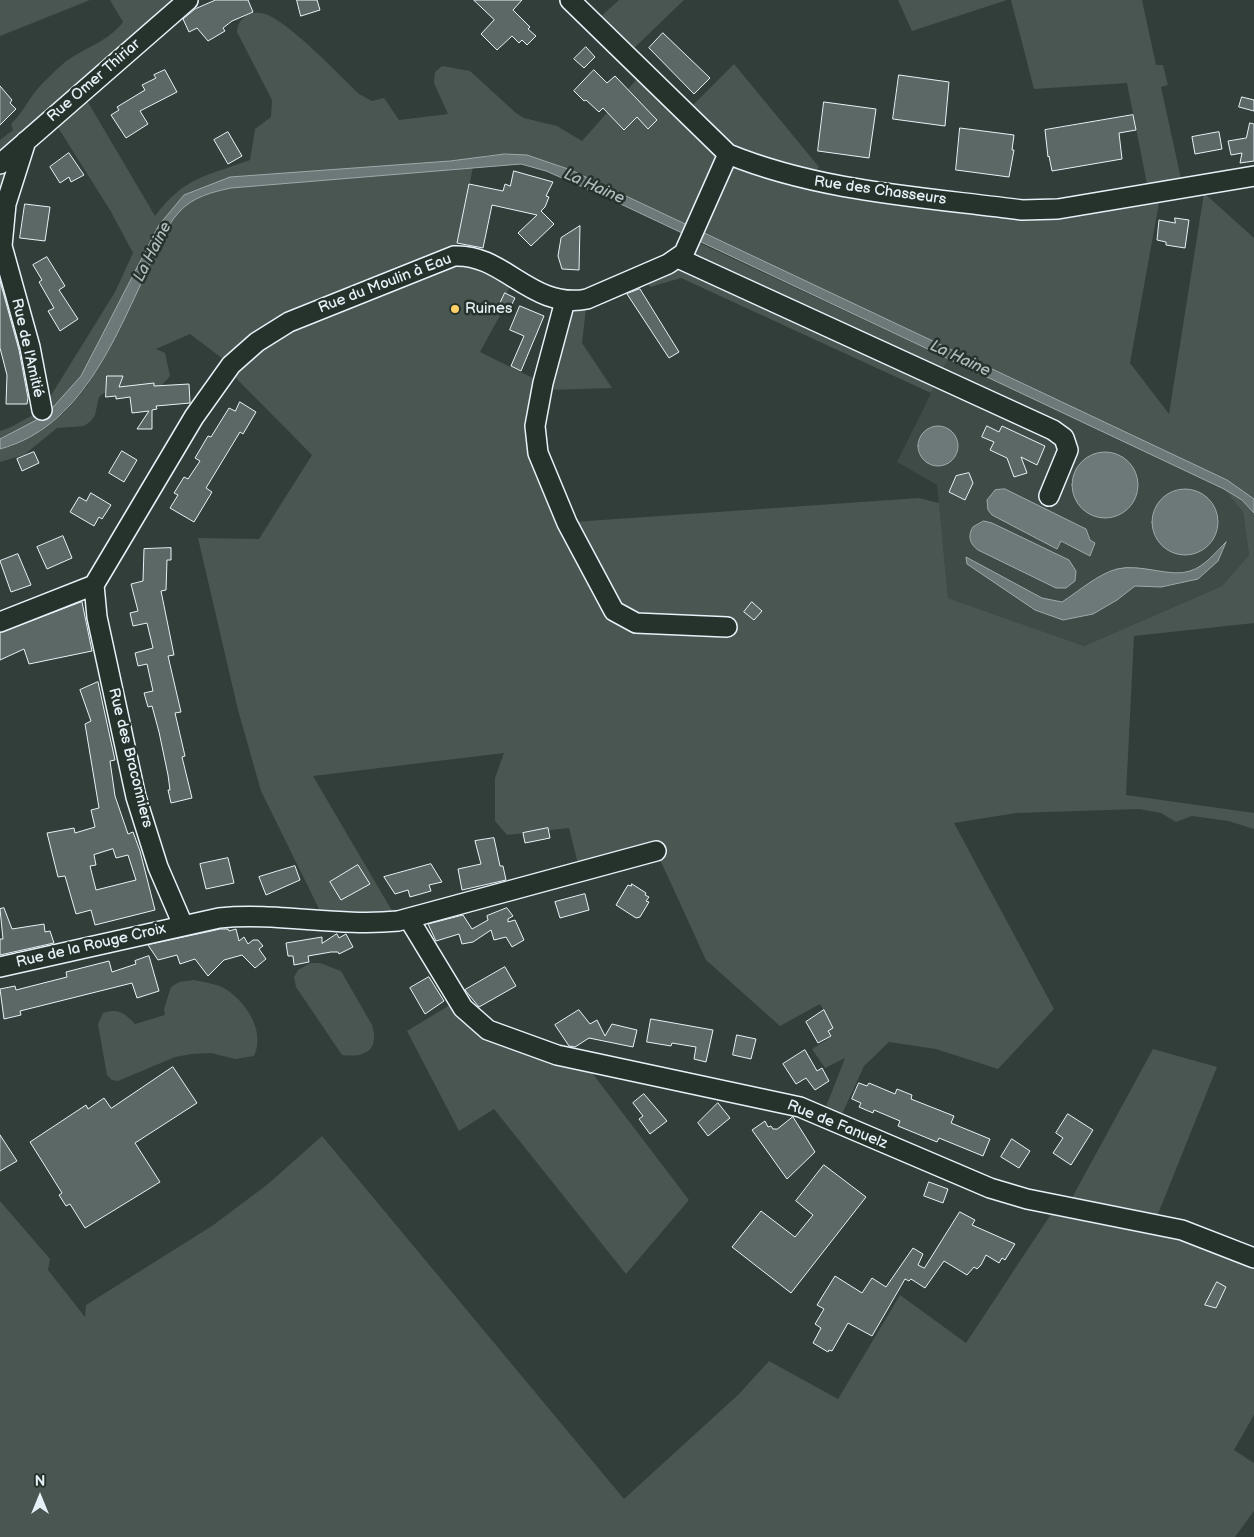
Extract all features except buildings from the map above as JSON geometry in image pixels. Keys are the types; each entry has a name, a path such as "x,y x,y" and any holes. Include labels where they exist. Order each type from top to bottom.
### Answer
{"street":[{"name":"Rue Omer Thiriar","path":"0,164 188,0"},
{"name":"Rue des Chasseurs","path":"570,0 728,154 762,168 809,181 1022,210 1058,208 1254,176"},
{"name":"Rue de l'Amitié","path":"26,140 6,204 2,246 9,278 30,347 42,410"},
{"path":"728,154 683,252 1053,430 1064,438 1068,450 1048,496"},
{"name":"Rue du Moulin à Eau","path":"94,585 205,401 231,365 273,332 298,319 454,256 479,259 535,292 564,301 587,299 683,252"},
{"path":"564,301 543,384 535,438 544,470 567,523 614,611 624,618 636,623 727,627"},
{"path":"0,622 94,585"},
{"name":"Rue des Braconniers","path":"94,585 97,617 136,797 158,867 183,925"},
{"name":"Rue de la Rouge Croix","path":"0,968 96,947 183,925 241,916 368,924 409,919 656,851"},
{"name":"Rue de Fanuelz","path":"409,919 463,1008 473,1019 488,1030 557,1055 800,1108 990,1188 1027,1199 1182,1230 1254,1258"}],"shaded area":[{"path":"0,0 90,0 0,36"},
{"path":"110,0 188,0 82,92 155,216 176,193 187,185 209,174 250,160 255,129 271,117 272,100 237,32 243,18 257,13 268,15 290,29 359,94 372,101 384,98 399,120 448,114 434,83 435,72 442,66 470,71 524,118 557,126 582,141 637,79 710,149 690,108 734,64 819,167 809,180 1022,210 1149,194 1127,83 1034,89 1011,0 1142,0 1156,65 1163,65 1168,85 1161,87 1183,188 1161,192 1130,363 1169,414 1204,193 1254,238 1254,499 1227,480 572,170 527,155 483,156 454,170 473,167 455,256 514,279 499,308 503,310 480,352 543,383 565,301 587,299 582,343 612,388 549,390 544,408 543,445 573,522 919,498 939,503 948,598 1084,646 1222,586 1249,555 1243,512 1224,489 1242,500 1254,513 1254,623 1134,636 1126,795 1254,813 1254,829 1228,821 1192,816 1176,822 1161,813 1139,809 1016,813 954,823 1054,1009 998,1069 936,1049 889,1042 864,1066 838,1123 822,1117 845,1058 825,1068 812,1049 831,1037 825,1027 831,1024 820,1004 780,1026 706,960 656,851 580,872 569,828 507,835 495,821 495,778 504,753 313,776 398,921 326,923 261,791 238,710 198,538 259,539 312,455 228,370 231,365 190,334 156,349 165,353 170,376 162,385 104,393 99,397 95,415 84,426 57,428 24,455 0,462 0,449 12,446 62,414 87,386 142,282 134,274 81,376 63,397 35,421 0,439 0,431 42,410 115,292 133,253 110,210 52,118 26,141 0,207 0,140 13,130 11,124 35,92 53,73 72,57 111,34 123,22"},
{"path":"619,0 684,0 633,49 599,18"},
{"path":"898,0 1007,0 912,31"},
{"path":"691,239 948,359 931,393 681,278 650,287 643,275"},
{"path":"948,359 1224,489 1243,512 1249,555 1222,586 1084,646 948,598 937,485 897,462"},
{"path":"310,963 320,963 341,971 372,1025 374,1041 369,1050 358,1055 342,1055 296,987 294,977 298,970"},
{"path":"194,980 224,988 240,1001 256,1027 257,1047 254,1056 235,1059 211,1053 192,1054 175,1057 118,1081 112,1080 107,1075 98,1024 103,1013 121,1012 135,1024 165,1015 164,1009 171,987 179,982"},
{"path":"458,1000 473,1019 583,1061 689,1200 626,1274 494,1109 459,1131 407,1031"},
{"path":"1153,1049 1217,1067 1154,1224 1254,1258 1254,1415 1234,1450 1254,1463 1254,1511 1235,1537 0,1537 0,1201 50,1259 48,1270 85,1317 86,1305 212,1226 268,1184 322,1136 624,1499 739,1394 769,1361 838,1399 900,1295 966,1343 1057,1205 1067,1207"}],"water":[{"name":"La Haine","path":"505,154 527,155 571,170 1227,480 1254,499 1254,513 1242,500 1224,489 608,198 546,171 521,164 231,188 210,193 191,202 180,211 169,225 122,325 92,378 52,422 28,438 0,449 0,439 46,415 81,376 159,225 184,195 230,177 450,161"},
{"path":"934,426 942,426 949,429 955,435 958,446 955,457 949,463 942,466 934,466 927,463 921,457 918,450 918,442 921,435 927,429"},
{"path":"1105,452 1117,455 1128,462 1135,473 1138,485 1135,497 1128,508 1117,515 1105,518 1093,515 1082,508 1075,497 1072,485 1075,473 1082,462 1093,455"},
{"path":"1005,489 1086,529 1090,540 1095,543 1090,556 1061,541 1057,549 992,515 988,510 987,500 995,490"},
{"path":"1185,489 1198,492 1208,499 1215,509 1218,522 1215,535 1208,545 1198,552 1185,555 1172,552 1162,545 1155,535 1152,522 1155,509 1162,499 1172,492"},
{"path":"984,521 992,523 1069,560 1076,571 1075,581 1066,588 1056,588 978,550 971,542 970,534 973,527"},
{"path":"1226,542 1218,561 1198,579 1161,587 1135,586 1117,600 1093,614 1063,620 1035,610 967,564 966,557 1042,598 1062,602 1096,579 1117,569 1135,568 1174,573 1190,571 1205,563"}],"place":[{"name":"Ruines","path":"455,309"}]}
